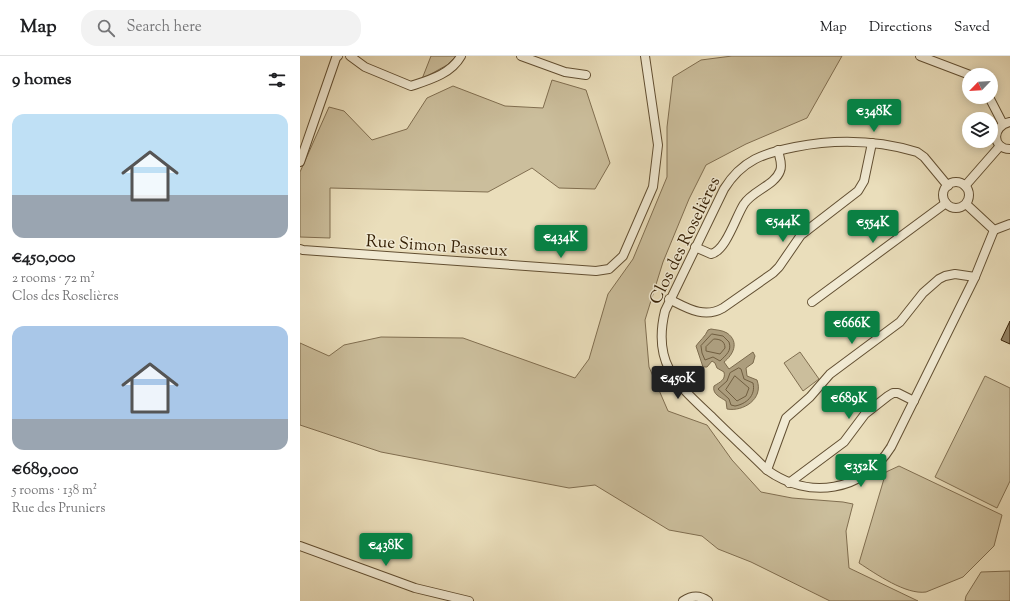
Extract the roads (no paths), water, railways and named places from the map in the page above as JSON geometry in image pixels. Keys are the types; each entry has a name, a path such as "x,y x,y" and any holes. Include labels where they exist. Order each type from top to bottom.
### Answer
{"street":[{"path":"300,162 336,58 338,56"},
{"path":"350,56 365,67 411,86 443,74 459,61 461,56"},
{"path":"522,56 565,72 586,75"},
{"name":"Rue Simon Passeux","path":"300,249 596,271 609,269 623,256 653,187 658,145 645,56"},
{"path":"920,56 962,72"},
{"path":"994,104 1006,123 998,128 996,140 1000,146 1010,150"},
{"name":"Clos des Roselières","path":"948,186 921,154 913,150 872,143 848,141 824,142 778,150 753,160 731,178 724,189 669,299 662,320 662,342 665,359 674,379 687,394 767,470 789,482 807,487 831,487 863,476 888,452 975,277 985,256 994,230"},
{"path":"669,299 697,312 707,314 723,308 770,276 779,267 801,234 858,191 864,181 872,143"},
{"path":"965,186 1000,146"},
{"path":"695,247 711,254 721,249 746,201 775,178 780,172 781,165 778,150"},
{"path":"946,203 944,192 948,186 958,183 965,186 969,192 966,204"},
{"path":"946,203 956,208 966,204"},
{"path":"812,302 946,203"},
{"path":"966,204 994,230 1010,224"},
{"path":"767,470 786,418 810,398 830,374 900,322 923,293 939,279 955,274 975,277"},
{"path":"789,482 844,442 865,414 888,396 893,393 898,393 914,401"},
{"path":"300,546 414,588 458,600 469,601"},
{"path":"683,601 691,597 699,596 708,601"}],"water":[{"path":"711,329 727,333 733,340 734,348 730,356 724,362 729,369 753,352 755,356 753,363 746,368 747,376 757,380 758,393 751,403 745,406 727,409 726,401 714,391 714,386 723,379 724,372 717,368 715,363 712,361 707,367 703,367 696,346 708,330"}]}
